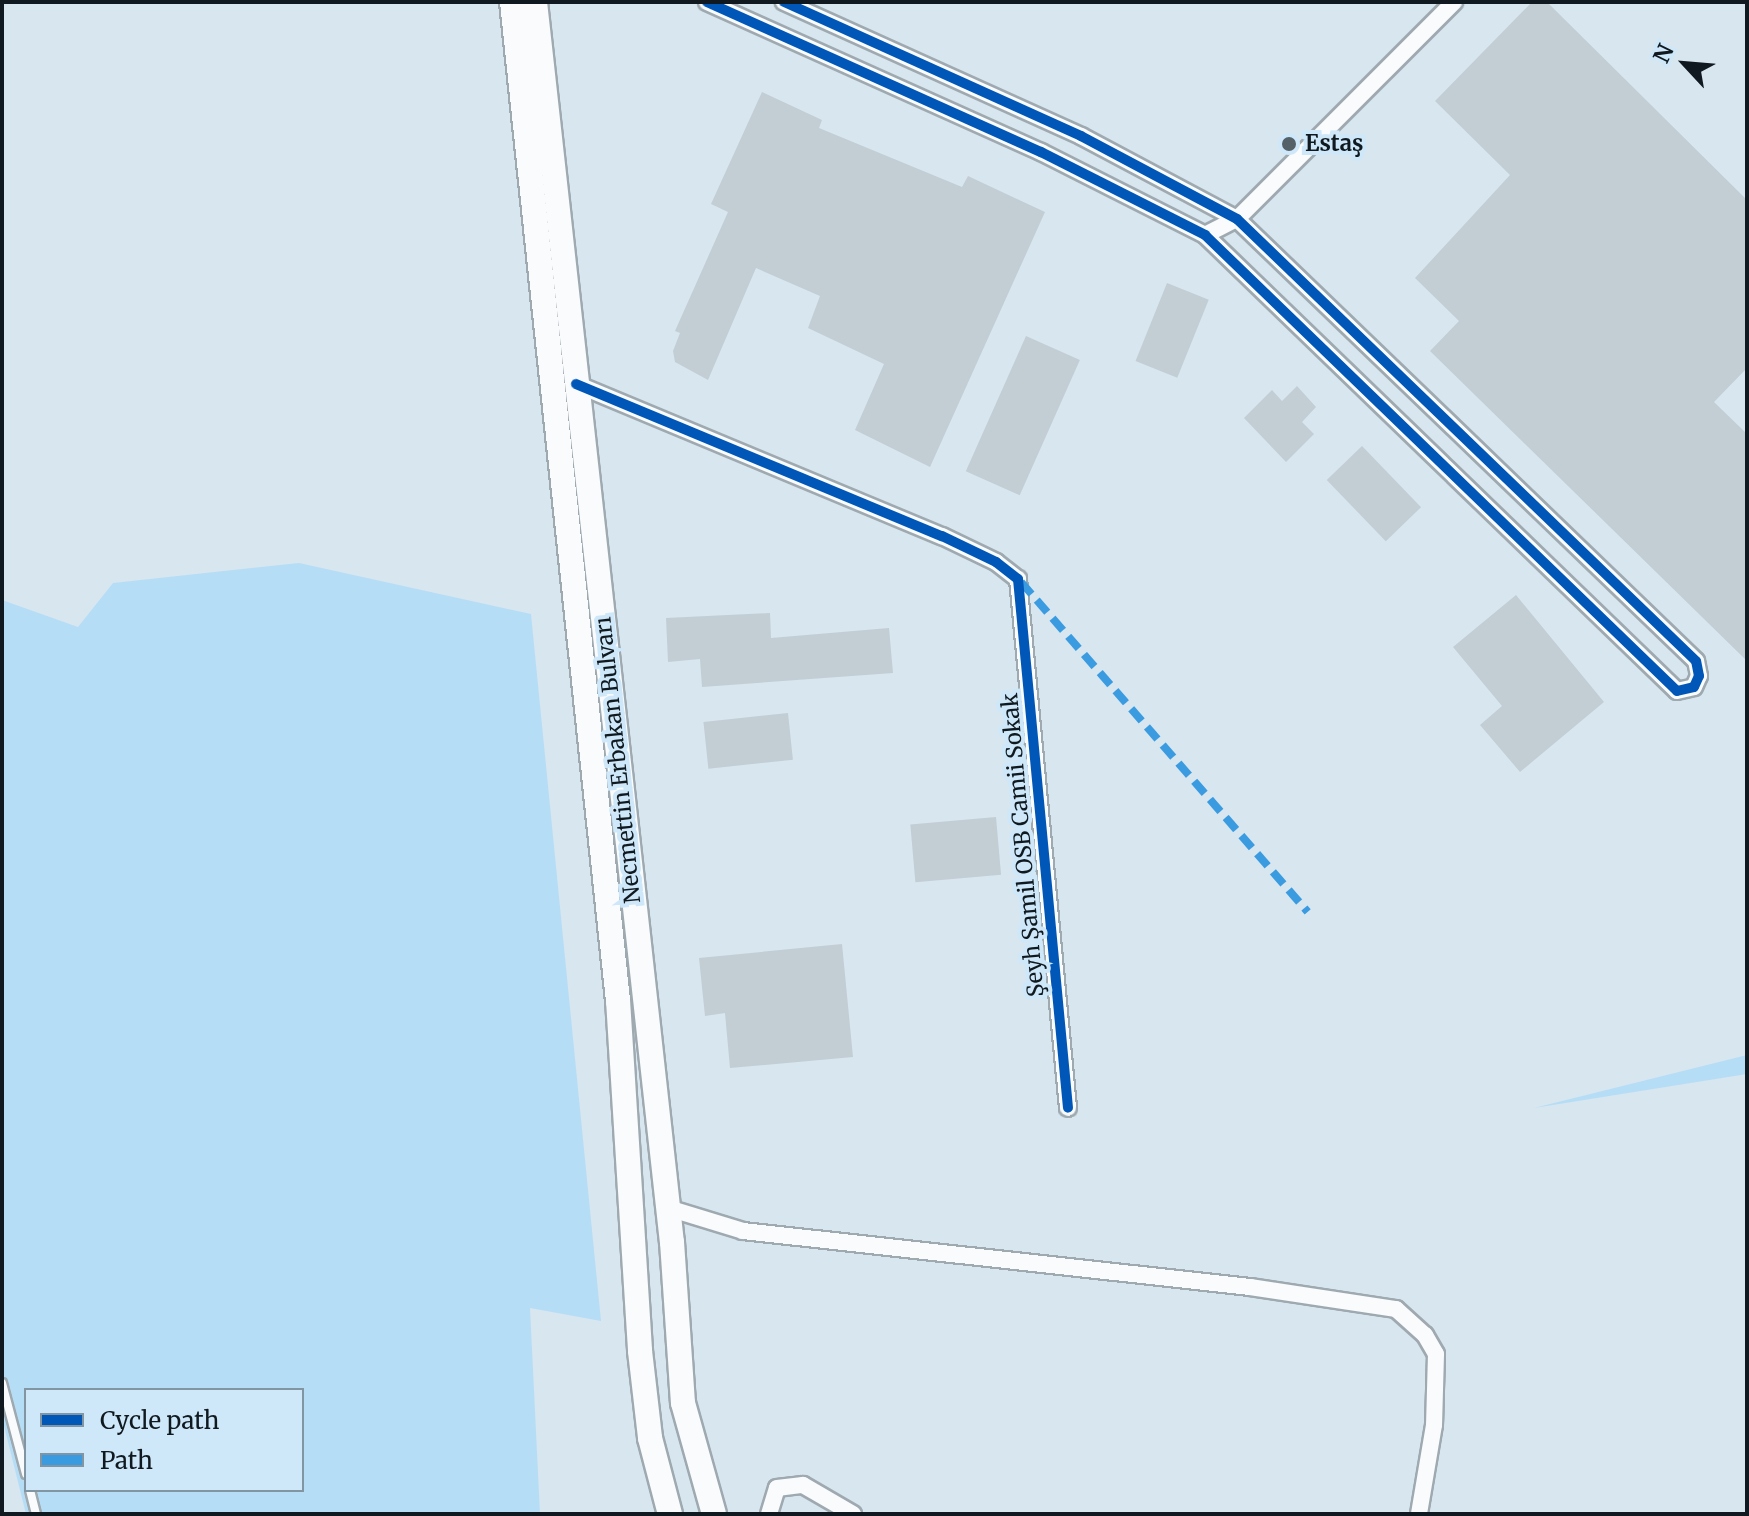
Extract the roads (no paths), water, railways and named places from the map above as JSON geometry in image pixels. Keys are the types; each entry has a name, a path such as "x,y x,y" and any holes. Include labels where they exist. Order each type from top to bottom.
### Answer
{"main road":[{"name":"Necmettin Erbakan Bulvarı","path":"512,2 618,1000 640,1351 650,1438 670,1514"},
{"name":"Necmettin Erbakan Bulvarı","path":"535,2 668,1208 683,1403 714,1514"}],"street":[{"path":"707,2 1041,152 1205,235 1677,691 1689,691 1697,682 1696,661 1237,219 1081,136 784,2"},
{"path":"1205,235 1237,219 1454,2"},
{"name":"Şeyh Şamil OSB Camii Sokak","path":"576,384 942,536 996,562 1018,579 1068,1108"},
{"path":"668,1208 743,1231 1280,1291 1396,1309 1425,1335 1436,1354 1434,1425 1419,1514"},
{"path":"769,1514 777,1488 803,1485 853,1514"}],"lane":[{"path":"2,1383 24,1466"},
{"path":"30,1492 36,1514"}],"place":[{"name":"Estaş","path":"1289,144"}]}
